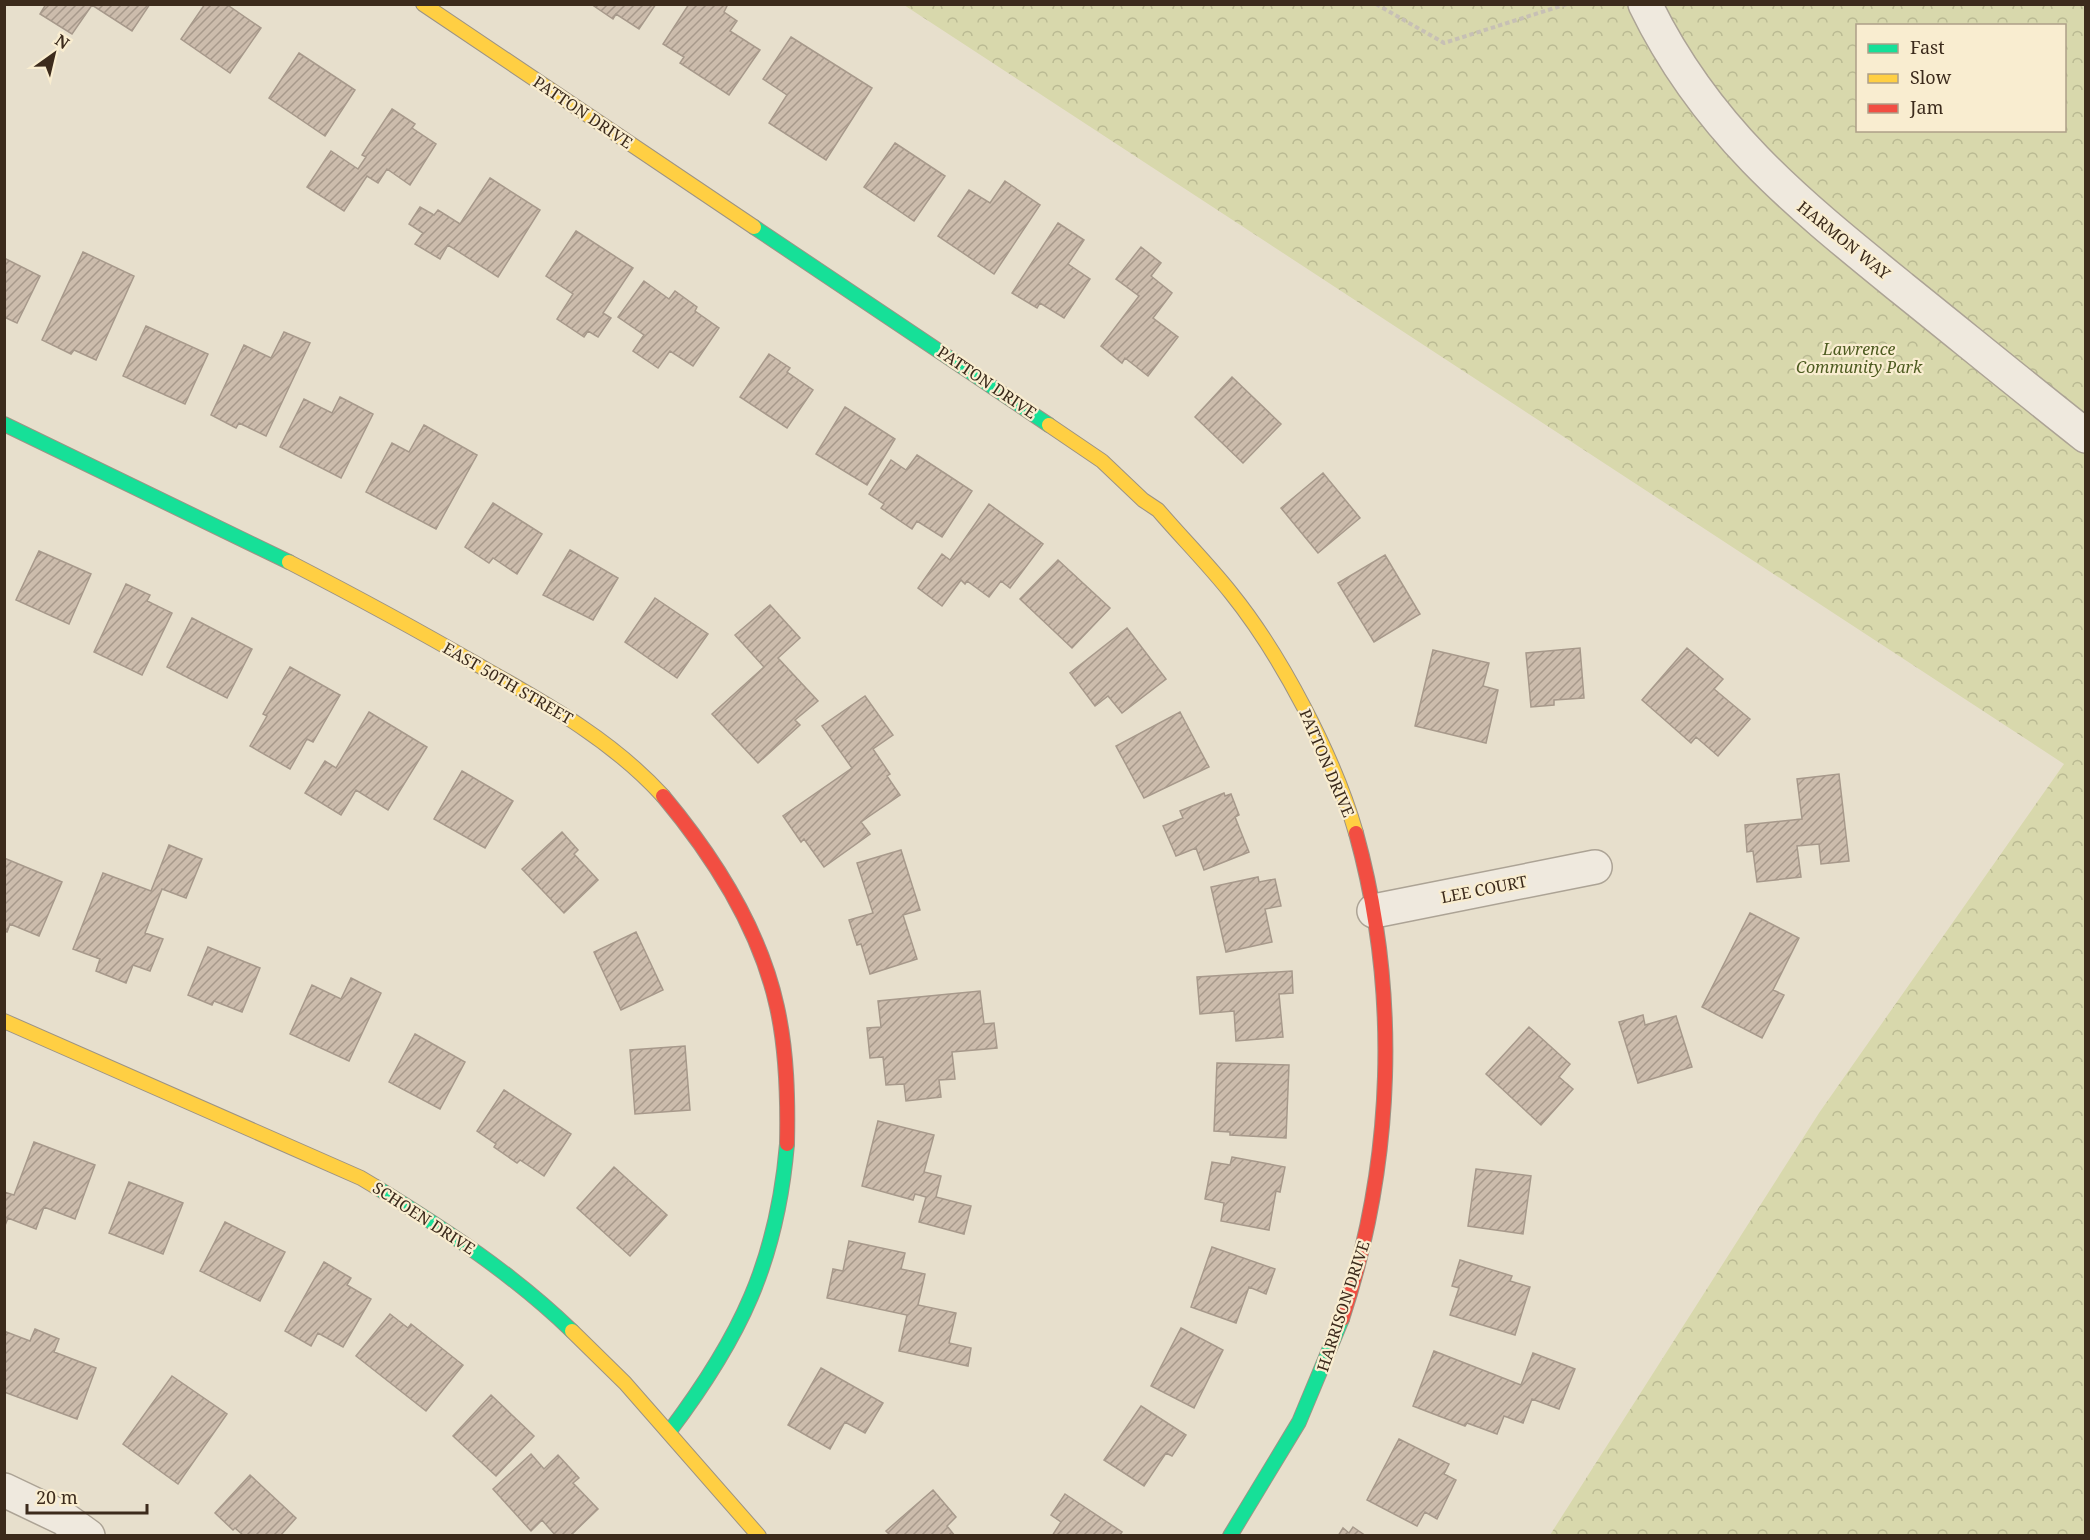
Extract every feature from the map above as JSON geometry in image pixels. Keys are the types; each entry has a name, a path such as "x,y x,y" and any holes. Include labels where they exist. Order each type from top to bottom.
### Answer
{"street":[{"name":"PATTON DRIVE","path":"423,4 1056,429 1102,461 1143,500 1158,510 1232,594 1293,688 1326,754 1353,824 1374,911"},
{"name":"HARMON WAY","path":"1645,4 1693,89 1761,168 1813,216 2085,436"},
{"name":"EAST 50TH STREET","path":"4,424 207,519 404,622 548,704 613,749 656,789 682,818 715,867 750,931 770,982 780,1018 788,1112 787,1166 773,1240 756,1291 732,1343 709,1380 669,1432"},
{"name":"LEE COURT","path":"1374,911 1595,867"},
{"name":"HARRISON DRIVE","path":"1230,1536 1278,1461 1308,1404 1342,1318 1369,1227 1383,1134 1387,1078 1384,985 1374,911"},
{"name":"SCHOEN DRIVE","path":"4,1021 361,1178 456,1236 545,1305 625,1383 759,1536"},
{"path":"4,1490 63,1518 88,1536"}],"path":[{"path":"1376,4 1444,43 1567,4"}],"green space":[{"name":"Lawrence Community Park","path":"904,5 2085,5 2085,1535 1550,1535 1819,1113 2064,764"}],"building":[{"path":"46,4 150,4 132,31 92,5 72,34 40,14"},
{"path":"205,4 226,4 261,28 230,73 181,39"},
{"path":"591,4 656,4 639,29 616,14 613,19"},
{"path":"689,4 728,4 724,12 737,21 730,31 760,50 729,95 680,63 684,57 663,44"},
{"path":"791,37 872,88 826,160 769,123 787,95 763,79"},
{"path":"299,53 355,90 325,136 269,98"},
{"path":"392,109 415,124 412,128 436,144 410,185 387,169 378,183 367,176 344,211 307,187 331,151 358,169 366,157 362,155"},
{"path":"895,143 945,176 914,221 864,187"},
{"path":"490,178 540,210 498,277 448,245 440,259 415,244 423,233 409,224 420,207 434,215 438,210 460,224"},
{"path":"1005,181 1040,205 994,274 938,236 969,190 990,203"},
{"path":"1058,223 1084,240 1068,264 1090,279 1064,318 1040,303 1037,308 1012,293"},
{"path":"576,231 633,268 603,313 611,318 598,337 588,331 584,337 557,319 573,294 546,276"},
{"path":"1141,247 1161,263 1151,276 1172,293 1153,318 1178,337 1148,376 1125,358 1122,363 1101,346 1139,296 1116,279"},
{"path":"83,252 134,276 96,360 74,350 71,354 42,340"},
{"path":"4,258 40,276 17,323 4,317"},
{"path":"644,281 669,299 675,291 697,307 695,311 719,328 693,366 670,351 658,368 633,351 644,335 618,317"},
{"path":"146,326 208,354 185,404 123,376"},
{"path":"284,332 310,343 266,436 239,423 236,428 211,415 244,345 271,358"},
{"path":"769,354 790,368 787,372 813,390 787,428 740,397"},
{"path":"1232,377 1281,424 1243,463 1195,417"},
{"path":"340,397 373,414 341,478 280,447 304,399 332,413"},
{"path":"845,407 895,439 867,485 816,454"},
{"path":"424,425 477,455 436,529 366,492 392,443 409,452"},
{"path":"917,455 972,491 942,537 917,521 912,529 881,508 884,504 869,494 891,460 906,470"},
{"path":"1323,473 1360,518 1318,553 1281,508"},
{"path":"493,503 542,534 517,574 493,558 489,563 465,547"},
{"path":"989,504 1043,544 1010,588 1001,581 989,597 967,581 965,584 961,580 942,606 918,588 942,554 950,560"},
{"path":"570,550 618,578 593,620 543,595"},
{"path":"39,551 91,574 69,624 16,600"},
{"path":"1385,555 1420,614 1374,642 1338,583"},
{"path":"1058,560 1110,608 1072,648 1020,599"},
{"path":"126,584 150,595 147,601 172,613 142,675 94,652"},
{"path":"655,598 708,634 677,678 625,642"},
{"path":"770,605 800,638 778,658 818,701 795,720 800,725 758,763 712,714 764,667 735,635"},
{"path":"192,618 252,649 227,698 167,667"},
{"path":"1127,628 1166,679 1122,713 1108,696 1095,706 1070,673"},
{"path":"1580,648 1584,698 1554,700 1554,705 1531,707 1526,653"},
{"path":"1687,648 1723,679 1714,689 1750,719 1718,756 1696,737 1691,743 1642,700"},
{"path":"1433,650 1489,663 1483,686 1498,690 1486,743 1415,726"},
{"path":"290,667 340,695 313,742 307,739 290,769 250,746 267,716 263,714"},
{"path":"865,696 893,735 873,749 890,774 887,776 900,795 861,822 870,834 824,867 804,839 801,842 783,816 852,768 822,726"},
{"path":"369,712 427,747 388,810 356,790 341,815 305,793 325,761 336,768"},
{"path":"1180,712 1209,767 1144,798 1116,746"},
{"path":"462,771 513,801 485,848 434,819"},
{"path":"1839,774 1849,861 1821,864 1819,844 1797,846 1801,877 1757,882 1753,851 1747,852 1745,825 1802,819 1797,779"},
{"path":"1224,793 1225,796 1231,794 1239,815 1235,817 1249,852 1204,870 1196,848 1176,856 1163,826 1183,818 1180,811"},
{"path":"562,832 578,850 574,854 598,880 564,913 522,869"},
{"path":"169,845 202,859 186,898 162,889 145,933 163,939 150,971 133,965 126,983 96,971 100,959 73,949 103,873 151,891"},
{"path":"901,850 920,910 903,915 917,959 870,974 861,944 857,945 849,920 873,913 857,863"},
{"path":"4,858 62,882 39,936 10,924 7,932 4,931"},
{"path":"1258,877 1259,882 1275,879 1281,906 1265,909 1272,942 1226,952 1211,887"},
{"path":"1750,913 1799,938 1773,990 1784,995 1762,1038 1702,1007"},
{"path":"636,932 663,990 621,1010 594,952"},
{"path":"208,947 260,968 242,1012 214,1001 212,1005 188,995"},
{"path":"1292,971 1293,993 1279,994 1283,1037 1236,1041 1234,1011 1200,1014 1197,977"},
{"path":"351,978 381,993 349,1061 290,1034 312,985 341,999"},
{"path":"980,991 984,1024 994,1023 997,1048 952,1052 955,1079 939,1080 941,1097 906,1101 904,1084 886,1085 883,1057 870,1058 867,1028 881,1027 878,1001"},
{"path":"1643,1015 1645,1025 1676,1016 1692,1067 1638,1083 1619,1022"},
{"path":"1529,1027 1570,1064 1559,1077 1573,1089 1541,1125 1486,1074"},
{"path":"415,1034 465,1062 440,1109 389,1082"},
{"path":"685,1046 690,1110 635,1114 630,1050"},
{"path":"1217,1063 1289,1065 1286,1138 1230,1135 1230,1132 1214,1131"},
{"path":"504,1090 571,1134 544,1176 520,1160 517,1163 494,1147 496,1144 477,1131"},
{"path":"878,1121 934,1135 924,1172 941,1176 936,1197 971,1206 964,1234 919,1222 926,1197 915,1194 913,1200 862,1186"},
{"path":"34,1142 95,1165 75,1219 44,1207 36,1229 8,1218 4,1228 4,1192 14,1195"},
{"path":"1232,1157 1285,1167 1280,1192 1276,1191 1269,1230 1221,1221 1224,1203 1205,1199 1212,1162 1230,1165"},
{"path":"614,1167 667,1215 630,1256 577,1208"},
{"path":"1476,1169 1531,1176 1523,1234 1468,1226"},
{"path":"129,1182 183,1203 163,1254 109,1233"},
{"path":"225,1222 285,1252 260,1301 200,1271"},
{"path":"849,1241 905,1253 901,1269 925,1274 918,1305 956,1313 949,1343 971,1348 968,1366 899,1351 907,1315 827,1298 833,1269 843,1271"},
{"path":"1212,1247 1275,1269 1266,1294 1249,1287 1236,1323 1191,1307"},
{"path":"1460,1260 1512,1276 1510,1281 1530,1287 1515,1335 1450,1315 1459,1288 1452,1286"},
{"path":"324,1262 351,1278 347,1285 371,1299 343,1347 318,1333 311,1346 285,1331"},
{"path":"390,1314 408,1328 411,1324 463,1365 426,1411 356,1356"},
{"path":"1181,1328 1223,1350 1194,1408 1151,1386"},
{"path":"35,1329 59,1339 54,1352 96,1368 77,1419 4,1392 4,1331 30,1341"},
{"path":"1434,1351 1521,1385 1533,1353 1575,1369 1559,1409 1532,1399 1523,1423 1504,1416 1497,1434 1467,1423 1465,1426 1413,1406"},
{"path":"821,1368 883,1403 865,1433 845,1422 830,1449 788,1425"},
{"path":"172,1376 227,1414 178,1484 123,1444"},
{"path":"491,1395 534,1436 496,1476 453,1436"},
{"path":"1141,1406 1186,1435 1172,1456 1166,1453 1144,1486 1104,1460"},
{"path":"1399,1439 1449,1464 1444,1474 1456,1480 1437,1519 1425,1512 1417,1526 1367,1500"},
{"path":"531,1454 544,1469 558,1455 579,1478 573,1483 598,1509 570,1536 556,1536 542,1520 531,1531 493,1489"},
{"path":"250,1475 296,1518 280,1536 244,1536 235,1528 233,1530 215,1513"},
{"path":"933,1490 956,1517 947,1526 955,1536 891,1536 886,1531"},
{"path":"1065,1494 1122,1532 1119,1536 1052,1536 1061,1522 1051,1515"},
{"path":"1353,1527 1366,1536 1338,1536 1343,1528 1349,1533"}],"traffic: fast":[{"path":"754,227 1049,425"},
{"path":"4,424 289,562"},
{"path":"669,1432 716,1364 751,1297 774,1226 787,1144"},
{"path":"376,1187 503,1272 572,1331"},
{"path":"1230,1536 1299,1422 1342,1319"}],"traffic: slow":[{"path":"423,4 754,227"},
{"path":"1049,425 1102,461 1143,500 1158,510 1222,582 1250,618 1304,707 1334,772 1356,833"},
{"path":"289,562 408,625 576,723 622,757 663,796"},
{"path":"4,1021 361,1178 376,1187"},
{"path":"572,1331 625,1383 759,1536"}],"traffic: jam":[{"path":"663,796 700,844 733,895 747,922 769,978 777,1007 785,1058 787,1144"},
{"path":"1342,1319 1359,1260 1372,1199 1381,1138 1385,1077 1385,1015 1380,954 1370,893 1356,833"}]}
